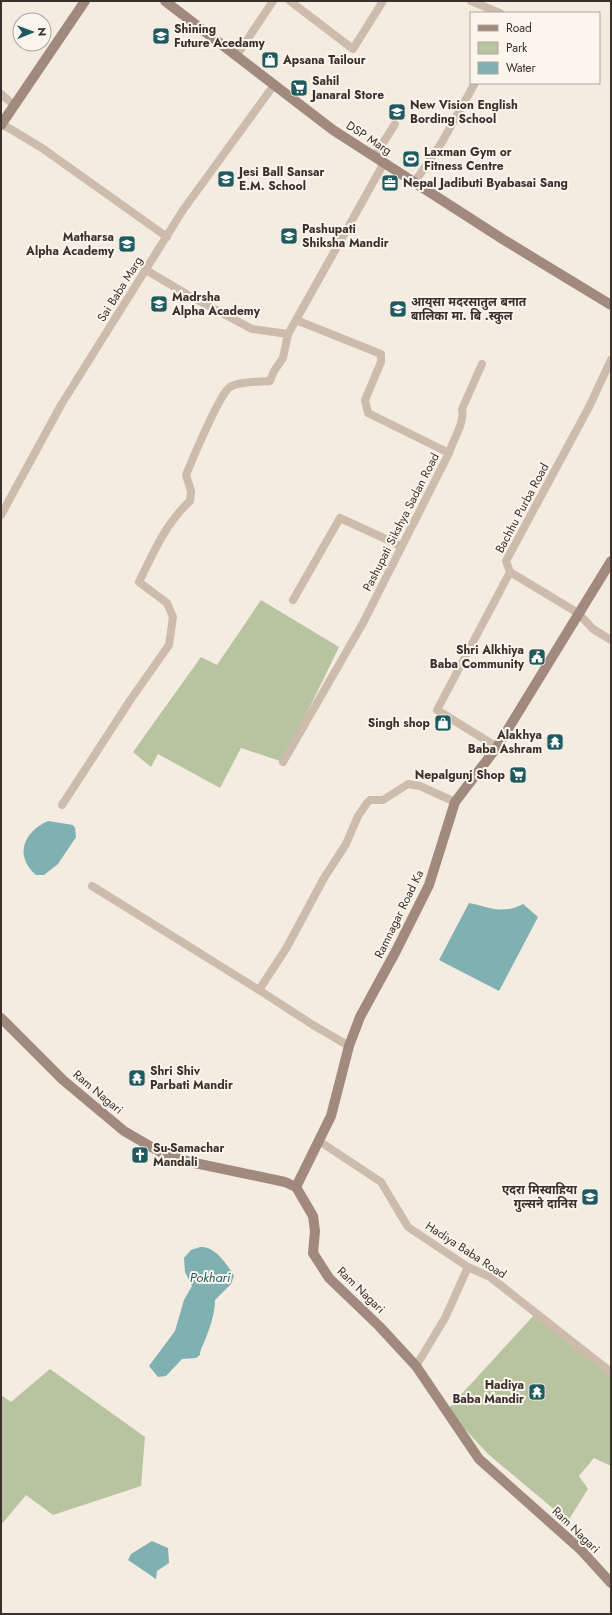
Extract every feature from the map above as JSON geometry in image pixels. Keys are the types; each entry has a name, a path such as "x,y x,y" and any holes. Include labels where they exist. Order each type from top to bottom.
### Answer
{"street":[{"path":"85,1 15,106 1,124 42,148 167,237"},
{"name":"DSP Marg","path":"165,1 333,130 414,183 611,305"},
{"path":"237,55 273,1"},
{"path":"290,1 353,49 383,1"},
{"path":"471,1 498,12"},
{"path":"414,183 442,142 474,84"},
{"name":"Sai Baba Marg","path":"1,516 61,405 183,210 274,85"},
{"path":"1,94 15,106"},
{"path":"374,157 395,124"},
{"path":"62,805 131,699 169,644 173,617 167,603 139,582 163,534 180,511 190,501 191,491 186,475 226,390 232,386 270,381 274,371 283,358 288,334 384,163"},
{"path":"146,270 188,295 252,328 288,334"},
{"name":"Pashupati Sikshya Sadan Road","path":"283,762 363,623 449,453 368,413 365,400 381,362 381,354 296,320"},
{"name":"Bachhu Purba Road","path":"497,747 437,710 510,572 506,561 589,407 611,360"},
{"path":"449,453 453,440 461,424 463,414 462,409 482,364"},
{"path":"293,600 340,518 401,546"},
{"name":"Ramnagar Road Ka","path":"296,1187 331,1116 348,1046 360,1017 396,951 429,885 455,802 497,747 611,561"},
{"path":"510,572 578,613 593,629 611,640"},
{"path":"260,990 288,947 324,878 346,844 358,816 370,800 383,800 408,784 420,786 455,802"},
{"path":"92,886 348,1046"},
{"name":"Ram Nagari","path":"1,1018 63,1080 130,1134 160,1152 190,1162 285,1182 296,1187 313,1216 315,1232 313,1253 329,1278 379,1326 416,1366 479,1459 580,1549 611,1583"},
{"name":"Hadiya Baba Road","path":"319,1142 381,1182 408,1227 468,1267 490,1277 611,1372"},
{"path":"416,1366 445,1318 468,1267"}],"green space":[{"path":"261,600 339,647 283,762 241,748 220,788 158,754 151,767 133,752 201,657 217,665"},
{"path":"536,1313 611,1370 611,1466 594,1458 579,1476 588,1489 568,1521 488,1454 447,1410"},
{"path":"50,1369 145,1437 141,1486 53,1515 26,1495 1,1525 1,1395 11,1402"}],"water":[{"path":"48,821 73,825 75,828 76,837 58,864 44,875 36,875 29,868 25,860 24,845 32,831"},
{"path":"469,903 502,910 523,904 538,917 499,991 439,960"},
{"name":"Pokhari","path":"200,1247 211,1249 216,1253 228,1266 234,1276 231,1284 215,1300 212,1320 200,1355 196,1358 182,1359 166,1376 158,1377 149,1366 175,1331 184,1300 192,1286 185,1272 184,1258 191,1250"},
{"path":"152,1541 168,1548 169,1563 157,1571 156,1579 128,1560 131,1554"}],"place":[{"name":"Shining Future Acedamy","path":"161,36"},
{"name":"Apsana Tailour","path":"270,60"},
{"name":"Sahil Janaral Store","path":"299,88"},
{"name":"New Vision English Bording School","path":"397,112"},
{"name":"Laxman Gym or Fitness Centre","path":"411,159"},
{"name":"Jesi Ball Sansar E.M. School","path":"226,179"},
{"name":"Nepal Jadibuti Byabasai Sang","path":"390,183"},
{"name":"Pashupati Shiksha Mandir","path":"289,236"},
{"name":"Matharsa Alpha Academy","path":"127,244"},
{"name":"Madrsha Alpha Academy","path":"159,304"},
{"name":"आयुसा मदरसातुल बनात बालिका मा. बि .स्कुल","path":"398,309"},
{"name":"Shri Alkhiya Baba Community","path":"537,657"},
{"name":"Singh shop","path":"443,723"},
{"name":"Alakhya Baba Ashram","path":"555,742"},
{"name":"Nepalgunj Shop","path":"518,775"},
{"name":"Shri Shiv Parbati Mandir","path":"137,1078"},
{"name":"Su-Samachar Mandali","path":"140,1155"},
{"name":"एदरा मिस्वाहिया गुल्सने दानिस","path":"590,1197"},
{"name":"Hadiya Baba Mandir","path":"537,1392"}]}
